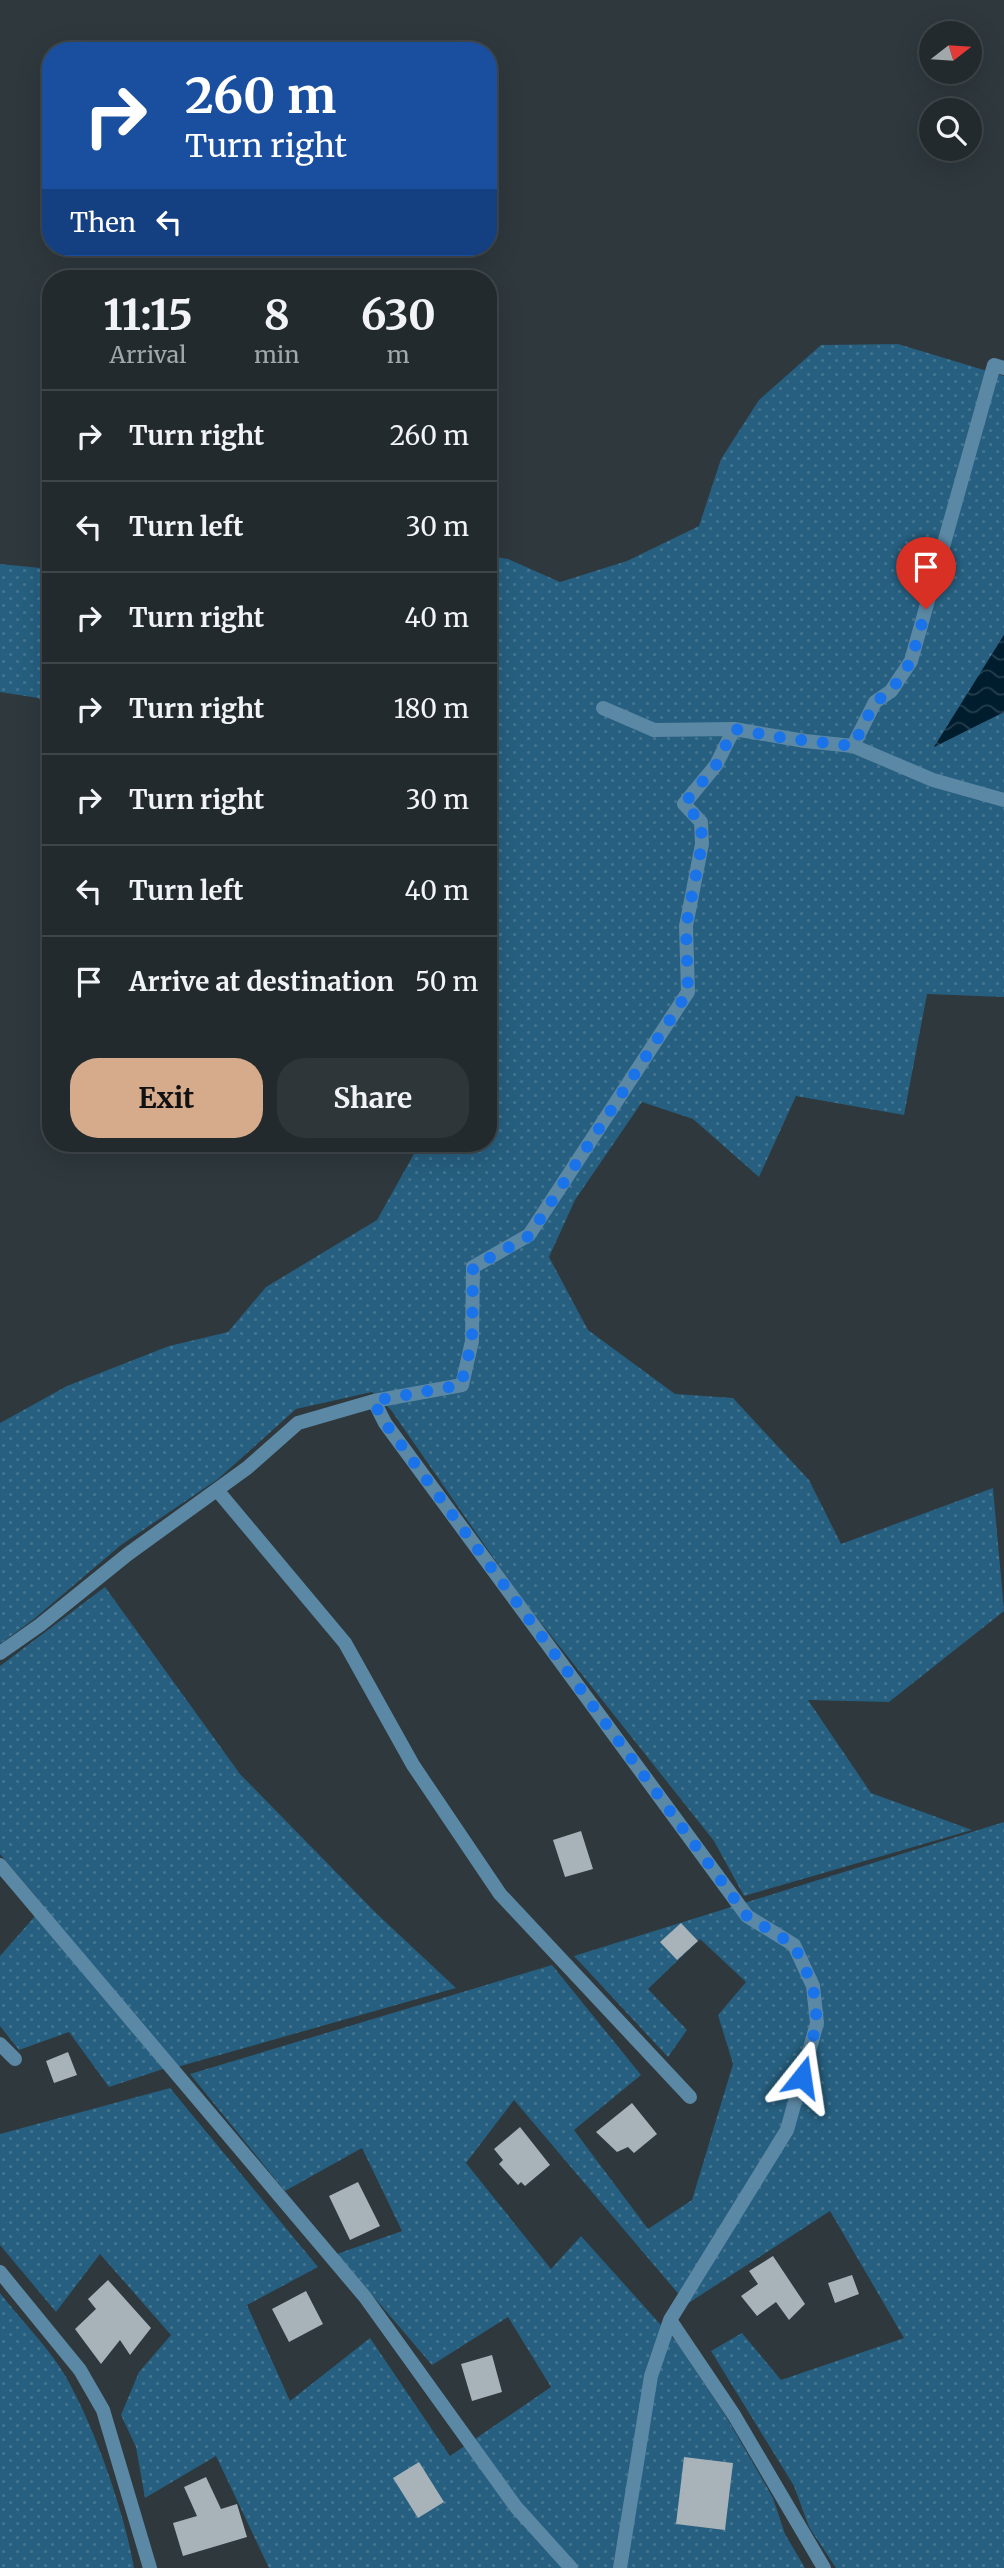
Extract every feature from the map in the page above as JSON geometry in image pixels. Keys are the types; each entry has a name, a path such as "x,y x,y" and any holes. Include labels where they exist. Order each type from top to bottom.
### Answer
{"street":[{"path":"853,746 875,702 891,691 911,661 994,365 1004,368"},
{"path":"603,708 653,730 734,729 853,746 933,780 1004,800"},
{"path":"0,1653 247,1468 298,1423 373,1401 461,1385 472,1341 473,1267 529,1236 688,992 686,926 702,844 701,822 684,804 716,765 734,729"},
{"path":"373,1401 385,1423 747,1916 794,1945 813,1986 817,2023 787,2130 670,2320 651,2376 620,2568"},
{"path":"217,1490 345,1643 412,1765 500,1895 690,2097"},
{"path":"0,1865 365,2297 516,2507 570,2568"},
{"path":"0,2044 15,2059"},
{"path":"0,2272 80,2371 103,2410 150,2568"},
{"path":"670,2320 734,2415 824,2568"}],"shaded area":[{"path":"898,344 1004,376 1004,635 935,746 1004,712 1004,997 927,994 904,1115 796,1096 759,1177 693,1119 642,1102 575,1200 549,1257 588,1330 675,1394 733,1398 809,1480 841,1544 993,1488 1004,1611 889,1702 808,1700 871,1793 972,1830 744,1896 714,1841 522,1599 391,1410 372,1392 296,1409 218,1479 121,1545 34,1619 0,1644 0,1423 67,1386 169,1346 228,1332 266,1287 377,1220 415,1152 497,1152 497,557 508,559 560,582 627,561 699,526 721,459 759,400 821,345"},
{"path":"0,564 42,568 42,701 38,698 0,692"},
{"path":"105,1587 240,1774 376,1913 456,1988 177,2067 175,2065 109,2087 69,2032 19,2050 0,2026 0,1956 44,1906 0,1854 0,1666"},
{"path":"1004,1822 1004,2568 836,2568 809,2527 794,2486 711,2351 742,2333 781,2380 904,2338 830,2211 687,2304 514,2100 466,2163 551,2269 581,2236 678,2344 727,2418 773,2498 785,2534 805,2568 269,2568 216,2456 145,2498 136,2447 121,2415 139,2372 171,2335 100,2254 56,2312 0,2245 0,2134 170,2088 318,2267 247,2305 290,2401 370,2338 450,2456 551,2387 508,2317 432,2365 337,2254 402,2231 362,2148 285,2191 190,2074 552,1965 641,2075 574,2130 648,2229 692,2200 733,2064 718,2015 746,1982 700,1939 648,1989 687,2030 668,2057 574,1956"},
{"path":"0,2293 52,2356 77,2398 107,2470 134,2568 0,2568"}],"water":[{"path":"1004,635 1004,712 934,747"}],"building":[{"path":"581,1831 593,1869 565,1877 553,1840"},
{"path":"681,1923 698,1941 677,1960 660,1942"},
{"path":"68,2052 77,2075 54,2083 46,2061"},
{"path":"632,2103 657,2134 634,2153 628,2147 617,2152 596,2132"},
{"path":"520,2127 550,2165 525,2186 521,2182 518,2185 499,2164 503,2160 494,2149"},
{"path":"358,2182 380,2226 350,2240 329,2196"},
{"path":"773,2256 805,2304 789,2320 776,2302 757,2316 741,2296 758,2284 749,2271"},
{"path":"852,2275 859,2294 835,2303 828,2283"},
{"path":"108,2280 151,2328 130,2355 120,2340 101,2364 75,2329 96,2309 88,2299"},
{"path":"306,2291 323,2324 289,2342 272,2309"},
{"path":"492,2355 502,2392 472,2401 461,2364"},
{"path":"684,2457 733,2463 725,2530 676,2524"},
{"path":"419,2462 444,2502 418,2518 393,2478"},
{"path":"206,2477 221,2509 237,2504 247,2537 183,2556 173,2523 197,2516 184,2487"}],"route":[{"path":"802,2077 817,2023 813,1986 794,1945 747,1916 385,1423 373,1401 461,1385 472,1341 473,1267 529,1236 688,992 686,926 702,844 701,822 684,804 716,765 734,729 853,746 875,702 891,691 911,661 926,609"}]}
